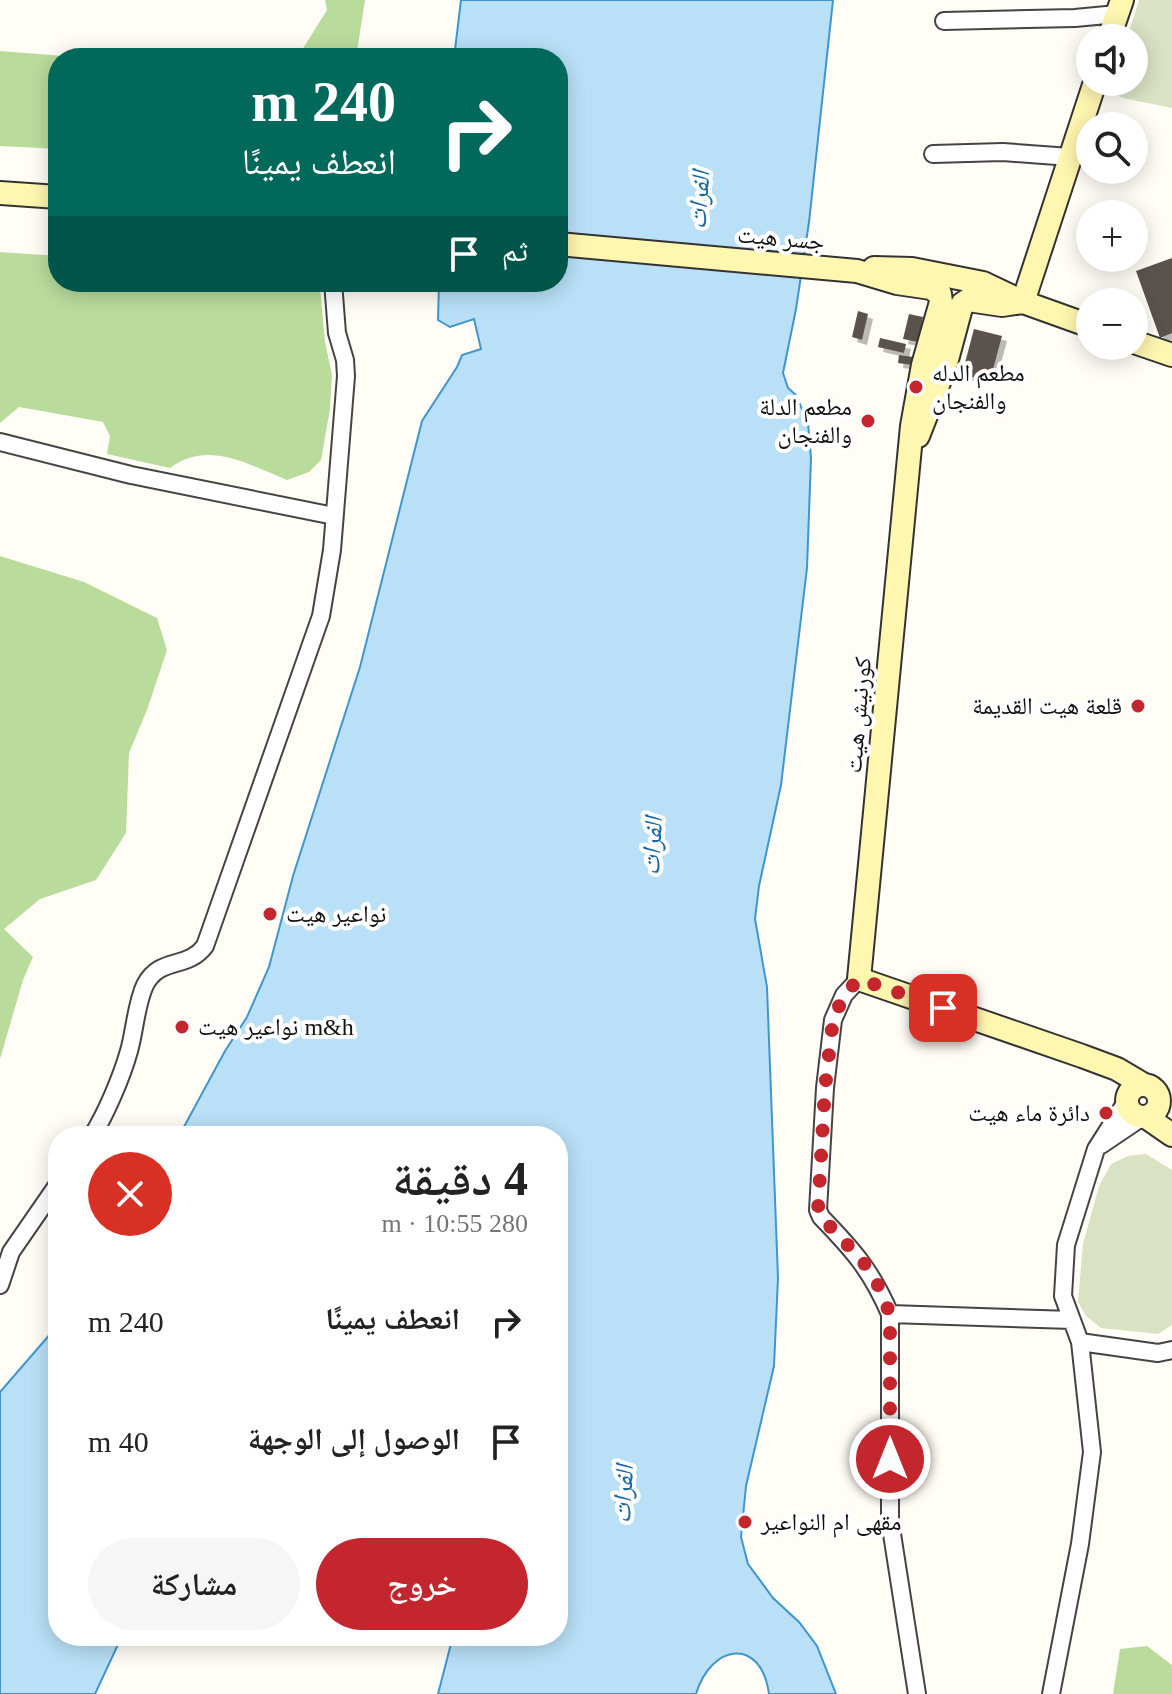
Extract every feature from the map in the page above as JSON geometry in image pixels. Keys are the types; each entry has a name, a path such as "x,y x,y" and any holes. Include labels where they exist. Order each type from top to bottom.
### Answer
{"street":[{"path":"944,21 1075,18 1119,7"},
{"path":"1023,302 1090,96"},
{"path":"933,154 1003,152 1070,157"},
{"path":"0,193 48,196"},
{"name":"جسر هيت","path":"568,245 857,271"},
{"path":"857,271 898,268 968,279 998,288 1023,302 1076,321"},
{"name":"كورنيش هيت","path":"857,271 897,283 935,289 941,298 917,395 908,456 859,979"},
{"path":"96,1126 128,1054 144,986 161,966 189,960 205,946 321,616 332,550 346,376 337,333 334,292"},
{"name":"كورنيش هيت","path":"908,456 938,390 962,304 968,300 1002,305 1023,302"},
{"path":"1148,347 1172,355"},
{"path":"0,442 131,475 334,516"},
{"path":"917,1694 890,1521 890,1314 877,1283 862,1260 818,1210 825,1088 833,1020 844,995 859,979 1117,1069 1151,1100 1172,1135"},
{"path":"1051,1694 1080,1544 1092,1452 1080,1342 1063,1296 1066,1245 1096,1149 1151,1100"},
{"path":"0,1285 11,1252 48,1198"},
{"path":"890,1314 1072,1320"},
{"path":"1080,1342 1158,1353 1172,1350"}],"green space":[{"path":"325,0 365,0 358,48 303,48 327,10"},
{"path":"1139,0 1172,0 1172,108 1119,96 1148,96 1148,24 1131,24"},
{"path":"0,51 48,55 48,148 0,146"},
{"path":"0,252 48,255 48,292 320,292 332,375 330,409 321,460 309,472 287,480 243,462 214,455 184,460 170,468 107,454 110,436 103,422 19,407 0,423"},
{"path":"0,556 84,582 157,618 167,650 129,753 126,833 96,880 40,899 4,929 33,957 23,980 0,1059"},
{"path":"1146,1154 1172,1170 1172,1325 1158,1334 1101,1328 1086,1316 1078,1302 1083,1244 1099,1186 1111,1164 1128,1156"},
{"path":"1147,1646 1172,1665 1172,1694 1113,1694 1120,1649"}],"water":[{"name":"الفرات","path":"461,0 833,0 809,222 783,373 808,423 811,458 807,568 781,785 755,919 767,987 778,1278 774,1366 746,1486 741,1537 748,1564 773,1598 799,1622 817,1646 836,1694 769,1694 764,1675 756,1662 746,1655 735,1654 713,1665 703,1677 696,1694 438,1694 450,1646 568,1646 568,1126 184,1126 247,1017 269,967 293,876 360,667 422,421 462,355 481,349 474,319 450,327 438,320 439,292 568,292 568,48 455,48"},
{"path":"48,1337 48,1646 117,1646 95,1694 0,1694 0,1392"}],"building":[{"path":"1172,258 1172,333 1160,338 1148,304 1148,288 1142,288 1136,272 1148,272 1148,267"},
{"path":"858,311 868,314 862,340 852,337"},
{"path":"909,314 923,317 918,342 903,339"},
{"path":"974,329 1002,336 991,377 983,380 962,374"},
{"path":"880,338 906,344 904,353 878,347"},
{"path":"899,355 920,358 919,366 898,363"}],"place":[{"name":"مطعم الدله والفنجان","path":"916,387"},
{"name":"مطعم الدلة والفنجان","path":"868,421"},
{"name":"قلعة هيت القديمة","path":"1138,706"},
{"name":"نواعير هيت","path":"270,914"},
{"name":"نواعير هيت m&h","path":"182,1027"},
{"name":"دائرة ماء هيت","path":"1106,1113"},
{"name":"مقهى ام النواعير","path":"745,1522"}],"route":[{"path":"890,1459 890,1314 877,1283 862,1260 818,1210 825,1088 833,1020 844,995 859,979 943,1008"}]}
